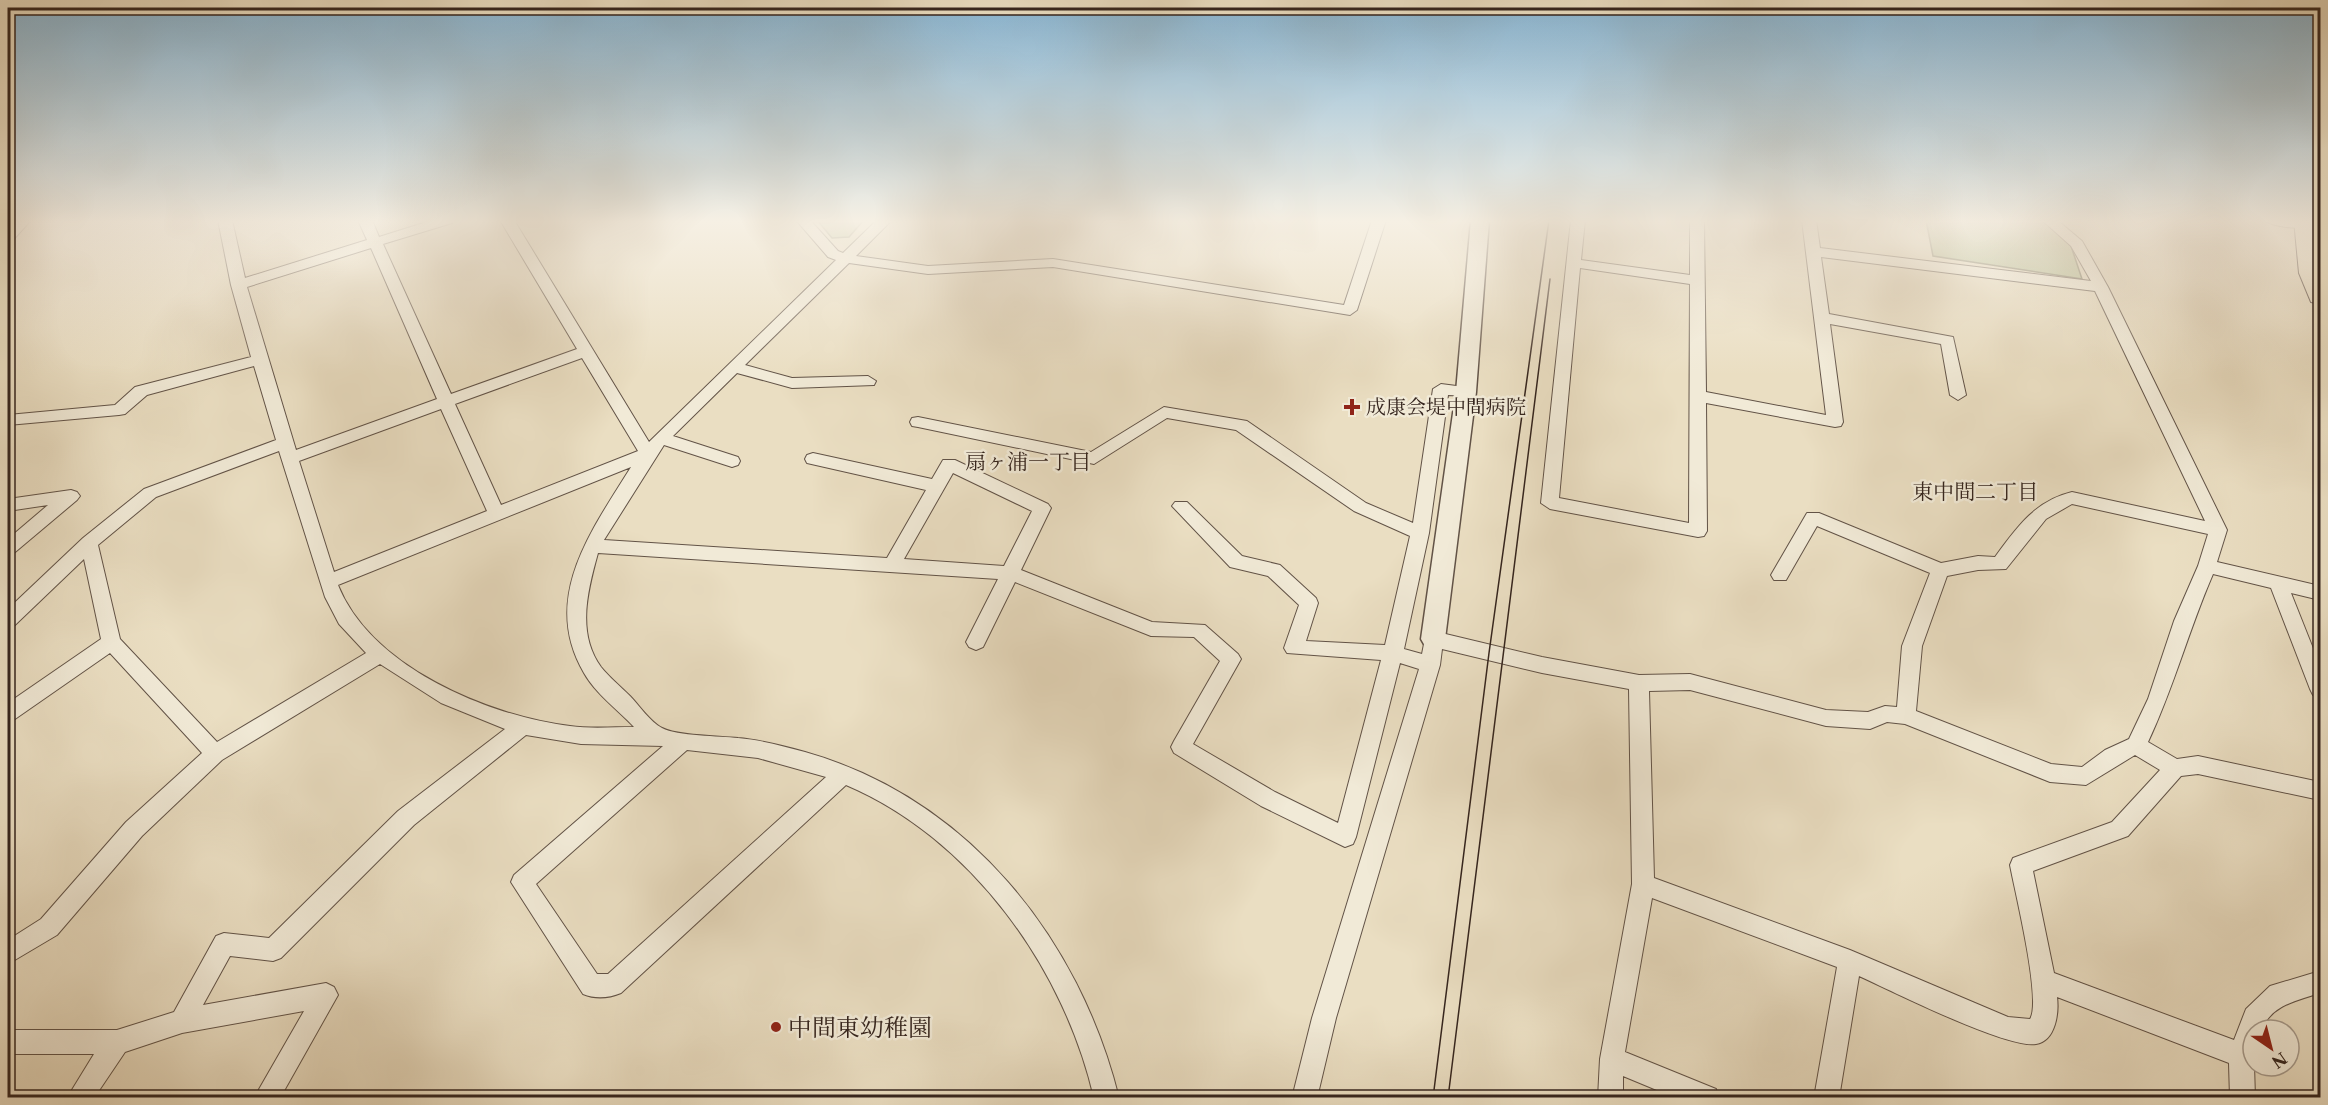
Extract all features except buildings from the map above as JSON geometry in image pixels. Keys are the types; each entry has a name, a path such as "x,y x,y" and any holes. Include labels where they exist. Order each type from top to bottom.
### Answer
{"main road":[{"path":"2311,272 2320,297"}],"street":[{"path":"235,272 258,360 329,581 344,617 379,655 417,681 462,704 524,725 570,735 656,736 758,749 844,774 889,794 955,842 1027,921 1076,998 1098,1056 1107,1098"},
{"path":"238,285 281,272"},
{"path":"389,272 496,513"},
{"path":"538,272 648,454"},
{"path":"656,736 592,670 576,628 579,588 591,546 648,454 661,438 834,272"},
{"path":"1107,272 1350,310 1362,272"},
{"path":"1304,1098 1324,1017 1430,665 1466,392 1476,272"},
{"path":"1572,272 1550,503 1698,531 1696,272"},
{"path":"1638,272 1696,280"},
{"path":"1698,396 1835,422 1817,272"},
{"path":"1975,272 2101,287"},
{"path":"1433,639 1542,665 1639,682 1690,682 1826,718 1869,721 1886,714 1906,716 2050,773 2086,776 2112,756 2136,745 2158,699 2182,621 2207,566 2218,531 2092,272"},
{"path":"1823,318 1948,340 1958,395"},
{"path":"8,621 88,543 150,493 445,401 585,351"},
{"path":"8,420 119,410 141,391 258,360"},
{"path":"735,367 792,383 868,381"},
{"path":"591,546 1010,573 1151,629 1198,630 1231,660 1181,747 1268,799 1345,837 1393,653 1420,533 1441,389 1466,392"},
{"path":"918,422 1094,458 1164,412 1241,425 1359,507 1420,533"},
{"path":"661,438 732,462"},
{"path":"329,581 648,454"},
{"path":"813,459 935,486"},
{"path":"892,565 949,464 1042,508 976,642"},
{"path":"8,505 71,496 8,548"},
{"path":"1780,575 1813,517 1940,570 1978,563 2000,564 2046,506 2059,500 2072,498 2218,531"},
{"path":"1181,506 1236,562 1274,570 1309,603 1294,648 1393,653 1430,665"},
{"path":"88,543 111,642 215,754"},
{"path":"2207,566 2320,593"},
{"path":"1906,716 1912,646 1940,570"},
{"path":"2278,583 2320,689"},
{"path":"8,713 21,701 111,642"},
{"path":"8,953 49,927 134,829 215,754 379,655"},
{"path":"1610,1098 1612,1059 1643,884 1639,682"},
{"path":"182,1021 224,944 273,950 406,818 524,725"},
{"path":"683,741 522,882 591,986 613,985 844,774"},
{"path":"2136,745 2175,768 2198,765 2320,791"},
{"path":"1643,884 1850,961 2008,1029 2036,1032 2047,1015 2044,981 2021,865 2120,829 2175,768"},
{"path":"1826,1098 1850,961"},
{"path":"2044,981 2241,1055"},
{"path":"2254,1018 2278,994 2320,982"},
{"path":"8,1042 117,1042 182,1021 326,995 266,1098"},
{"path":"80,1098 117,1042"},
{"path":"1612,1059 1707,1098"},
{"path":"2242,1078 2243,1098"}],"green space":[{"path":"2034,272 2080,272 2082,279"}],"tram line":[{"path":"1433,1098 1489,653 1542,272"},
{"path":"1448,1098 1550,279"}],"place":[{"name":"成康会堤中間病院","path":"1352,407"},
{"name":"中間東幼稚園","path":"776,1027"}],"district":[{"name":"扇ヶ浦一丁目","path":"1028,461"},
{"name":"東中間二丁目","path":"1975,491"}]}
